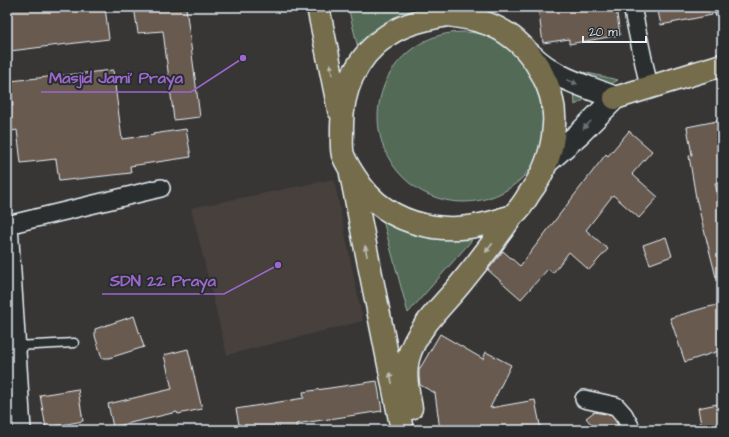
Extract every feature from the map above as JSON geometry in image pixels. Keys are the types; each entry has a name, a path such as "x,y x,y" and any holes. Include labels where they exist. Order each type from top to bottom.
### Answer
{"main road":[{"path":"318,7 342,121"},
{"path":"402,430 350,171 342,153 342,121 344,100 350,80 360,62 373,46 388,34 408,25 427,19 440,11 478,20 506,33 542,66 565,79 615,98"},
{"path":"415,430 408,390 407,371 408,359 414,343 420,331 462,283 497,238 535,185 547,162 554,124 553,105 548,86 529,53"},
{"path":"547,162 580,133 615,98 722,65"},
{"path":"350,171 364,189 378,202 392,213 412,222 450,229 466,228 486,224 512,216"}],"street":[{"path":"632,7 649,87"},
{"path":"22,430 8,225 161,188"},
{"path":"584,399 616,406 624,415 632,430"}],"lane":[{"path":"16,346 74,343"}],"shaded area":[{"path":"334,179 363,321 227,355 191,208"}],"green space":[{"path":"348,7 418,7 422,9 392,28 360,56"},
{"path":"463,32 488,36 503,42 523,57 538,77 546,100 548,117 544,142 538,157 523,177 503,192 480,200 463,202 438,198 423,192 403,177 388,157 380,134 378,117 382,92 388,77 403,57 423,42 446,34"},
{"path":"561,67 618,80 575,105 574,89"},
{"path":"381,213 409,231 435,239 472,240 408,313"}],"building":[{"path":"7,7 105,7 109,39 10,51 7,29"},
{"path":"134,7 186,7 200,117 174,120 163,31 138,33"},
{"path":"538,7 616,7 620,35 569,44 569,39 543,43"},
{"path":"657,7 712,7 712,15 661,25"},
{"path":"113,70 122,139 186,129 191,157 130,166 131,173 59,181 56,159 21,163 17,130 12,131 9,107 13,106 10,81"},
{"path":"722,120 722,182 715,183 722,211 722,276 716,277 696,198 689,156 692,155 687,127"},
{"path":"629,131 652,151 632,174 658,197 639,218 613,195 586,230 608,249 589,270 569,252 553,273 548,269 521,299 488,270 503,251 520,266 606,154 608,156"},
{"path":"666,237 672,256 650,264 643,245"},
{"path":"722,304 722,350 685,362 670,318"},
{"path":"134,316 144,347 109,358 102,358 95,336 95,329"},
{"path":"440,334 483,359 486,352 511,365 490,408 535,400 541,430 440,430 435,393 420,385 419,370"},
{"path":"188,349 202,409 178,414 177,412 113,427 108,404 172,389 164,355"},
{"path":"377,381 382,411 296,424 297,430 240,430 236,409 304,398 303,392"},
{"path":"78,389 83,421 46,428 40,395"},
{"path":"722,403 722,430 702,430 698,408"},
{"path":"594,412 611,415 618,425 612,430 596,430 586,418"}],"place":[{"name":"Masjid Jami' Praya","path":"243,58"},
{"name":"SDN 22 Praya","path":"278,265"}]}
